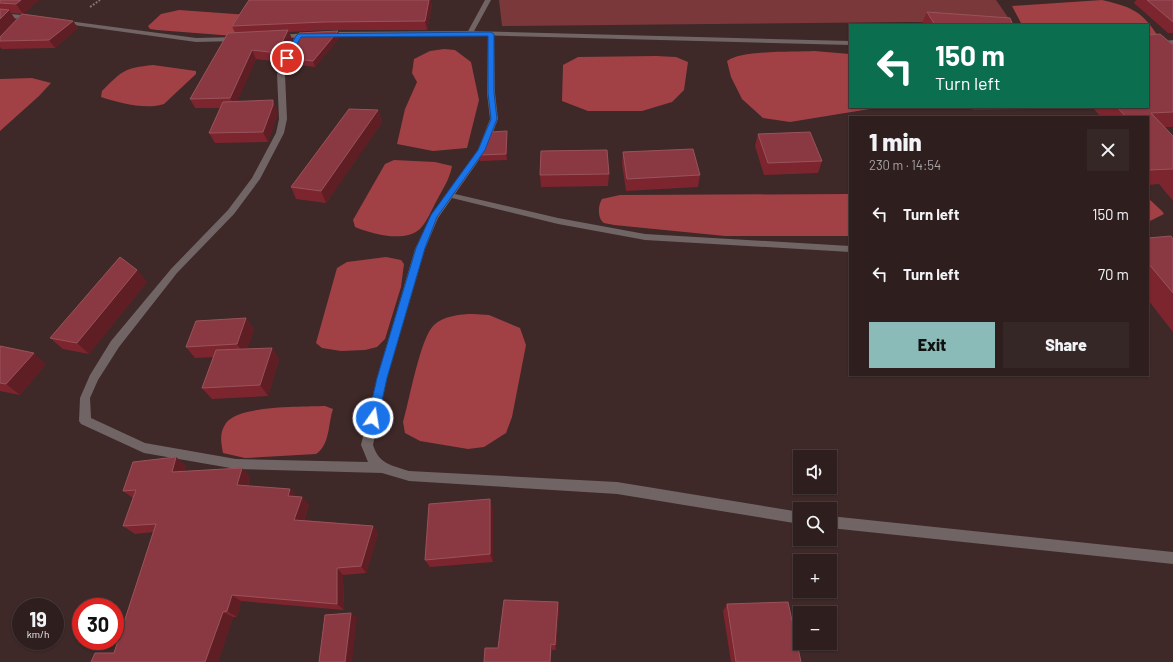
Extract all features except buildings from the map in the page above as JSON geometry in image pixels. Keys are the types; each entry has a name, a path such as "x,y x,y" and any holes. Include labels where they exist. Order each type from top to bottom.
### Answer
{"street":[{"path":"470,33 488,0"},
{"path":"0,15 38,19"},
{"path":"54,21 196,40 247,38"},
{"path":"269,37 470,33 849,42"},
{"path":"382,468 371,457 367,445 382,378 420,248 434,216 482,150 494,119 491,93 491,34"},
{"path":"298,36 281,74 283,118 280,133 256,179 231,212 174,271 115,344 94,378 85,398 84,421 144,448 236,464 382,468 409,476 617,488 793,517"},
{"path":"1149,45 1173,42"},
{"path":"449,195 558,221 645,237 849,249"},
{"path":"837,523 1173,558"}],"shaded area":[{"path":"499,0 996,0 1012,23 909,22 502,26"},
{"path":"1102,0 1121,5 1134,11 1146,20 1152,27 1158,36 1149,38 1149,24 1021,24 1012,6"},
{"path":"179,10 249,15 234,36 157,30 150,29 148,26 161,14"},
{"path":"444,49 455,50 471,62 479,100 467,148 433,151 397,144 405,109 417,82 412,73 414,59 430,51"},
{"path":"814,51 849,54 849,108 876,108 790,122 763,118 742,99 731,77 727,61 734,57 756,53"},
{"path":"578,57 676,57 688,62 684,90 672,102 642,111 588,111 562,101 563,65"},
{"path":"153,65 196,71 196,74 164,104 157,106 141,106 101,97 102,91 119,75 129,69"},
{"path":"32,78 51,83 39,96 0,131 0,79"},
{"path":"394,160 435,162 452,166 446,183 420,229 405,236 388,236 355,227 353,220 385,164"},
{"path":"849,194 849,236 725,236 604,223 599,215 602,199 620,195"},
{"path":"1149,199 1162,211 1164,214 1149,222"},
{"path":"386,257 401,260 404,264 401,287 385,339 377,347 365,350 341,351 322,348 316,343 337,268 347,262"},
{"path":"463,314 489,315 520,328 526,345 512,417 506,433 484,447 468,449 420,441 405,433 403,422 424,343 434,325 442,319"},
{"path":"325,406 333,409 326,440 321,450 316,454 245,458 223,453 221,441 222,430 226,423 233,417 257,410 272,408"}],"route":[{"path":"287,58 298,36 327,34 491,34 491,93 494,119 488,138 482,150 434,216 420,248 382,378 373,418"}]}
